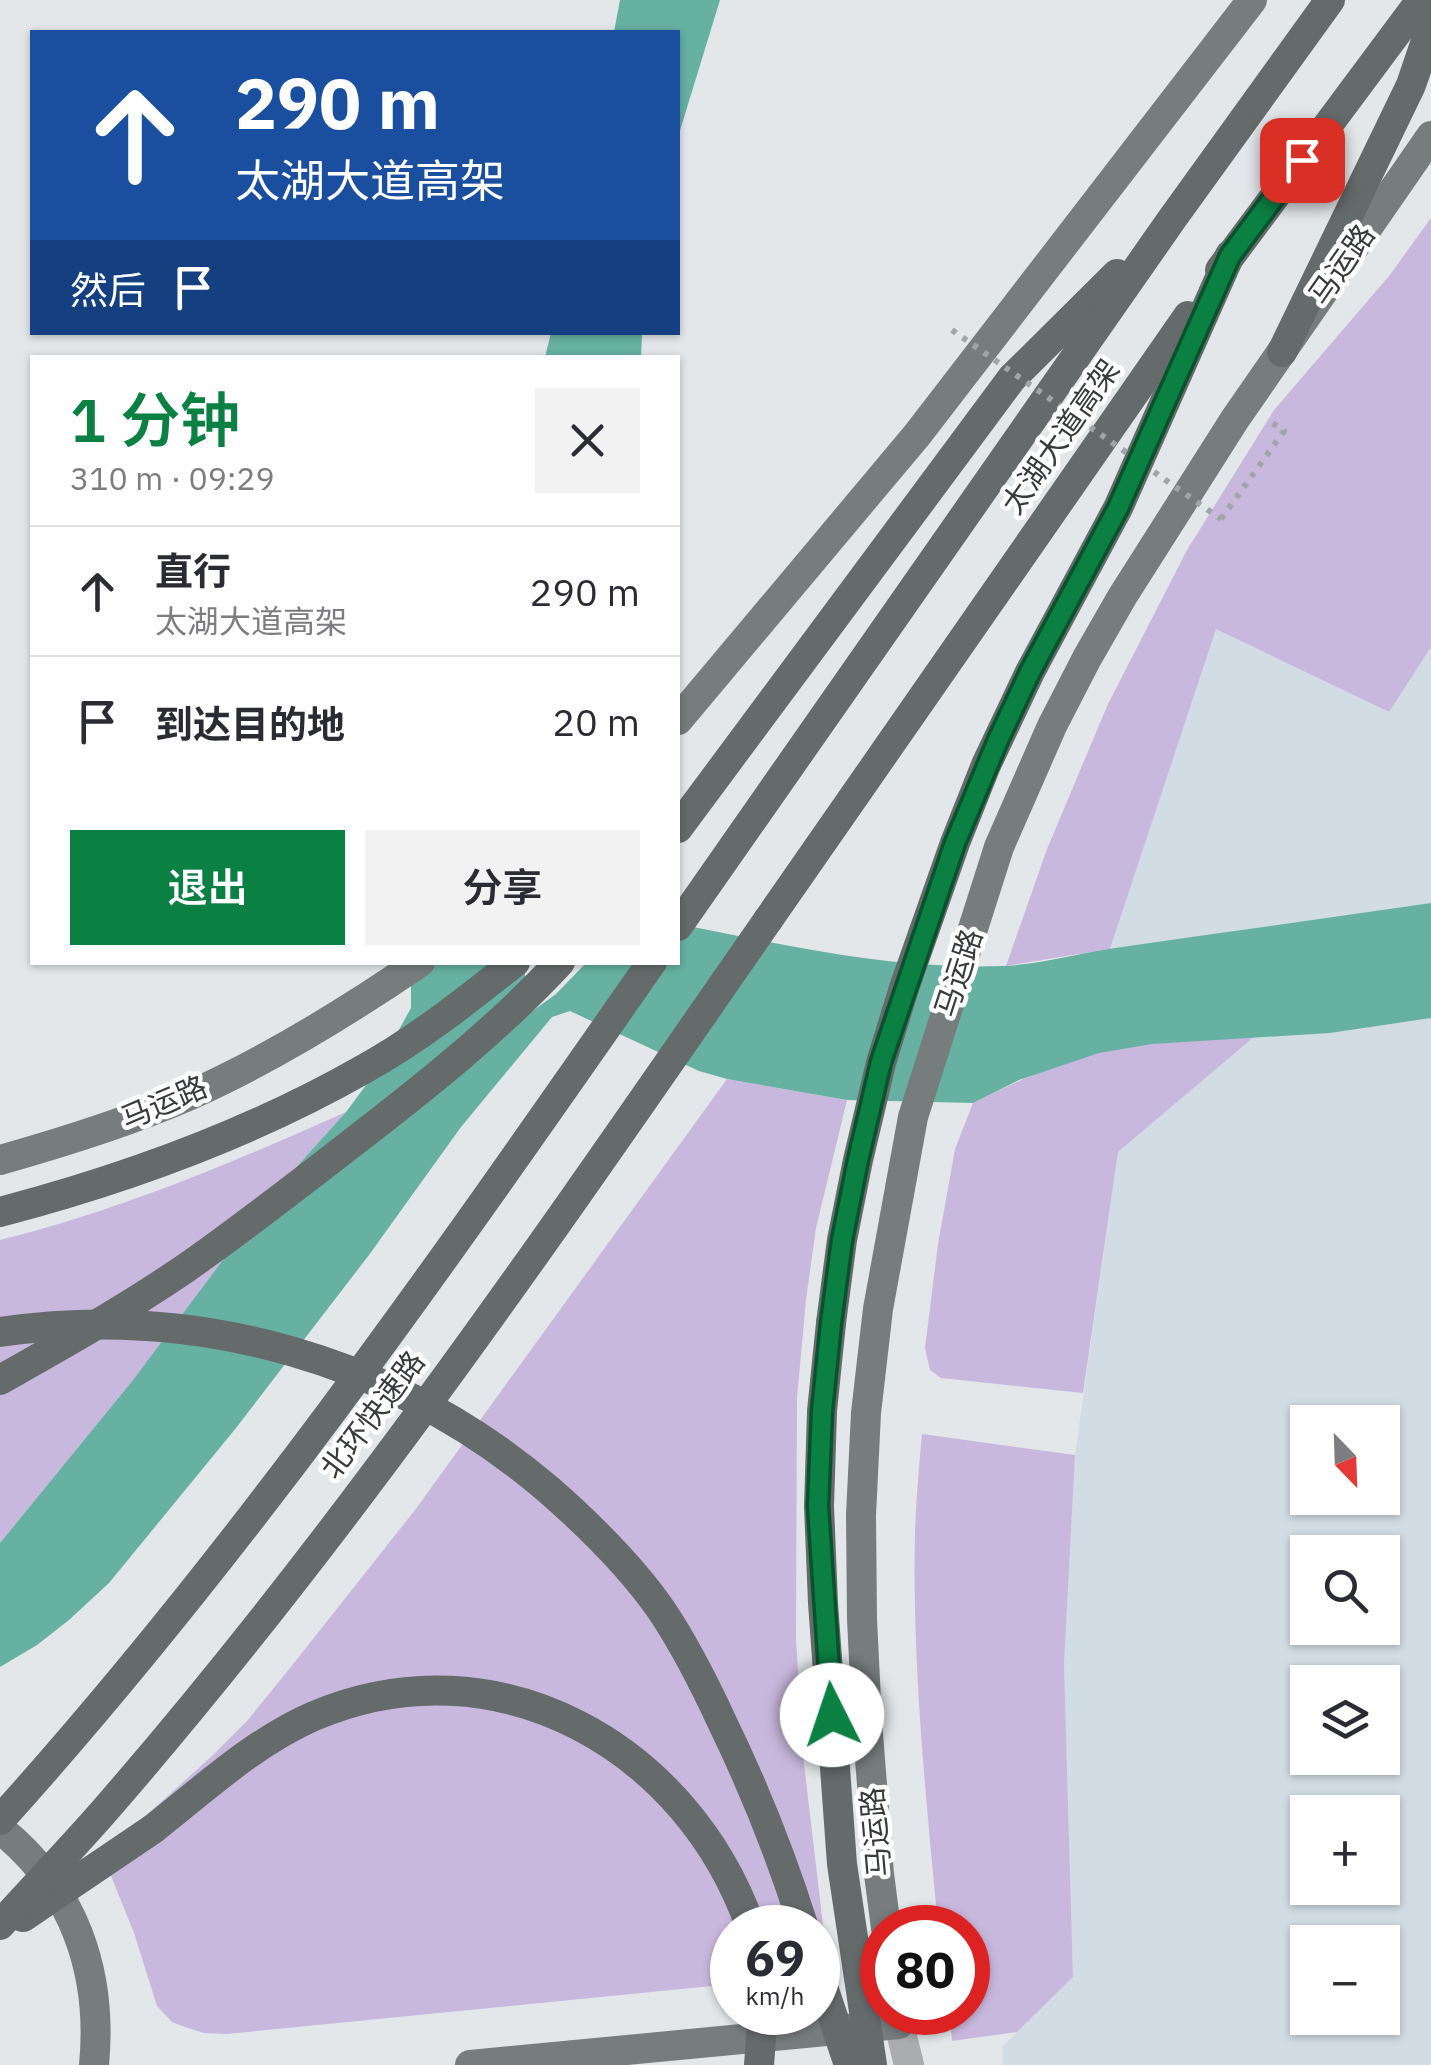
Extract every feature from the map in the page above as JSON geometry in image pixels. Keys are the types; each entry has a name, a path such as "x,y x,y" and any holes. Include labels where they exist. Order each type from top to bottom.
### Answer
{"highway":[{"name":"太湖大道高架","path":"685,916 1172,219 1330,0"},
{"name":"太湖大道高架","path":"768,920 1230,256 1421,0"},
{"path":"1282,352 1411,85 1431,26"},
{"path":"680,825 1012,378 1172,219"},
{"path":"872,2065 841,1846 818,1506 822,1411 840,1256 858,1160 881,1062 986,764 1030,672 1118,508 1230,256"},
{"path":"680,810 753,726"},
{"name":"北环快速路","path":"0,1929 124,1788 268,1612 397,1444 565,1212 768,920"},
{"path":"0,1212 150,1167 322,1092 409,1042 511,965"},
{"path":"0,1380 110,1317 235,1234 452,1063 557,965"},
{"name":"北环快速路","path":"0,1820 218,1562 374,1355 650,965"},
{"path":"0,1332 143,1325 200,1330 284,1349 334,1364 409,1395 453,1419 520,1465 618,1557 677,1634 758,1800 796,1905"},
{"path":"0,1929 153,1830 257,1747 289,1728 340,1706 429,1690 462,1690 532,1706 593,1731 620,1749 662,1785 701,1830 728,1872 742,1905"},
{"path":"758,2065 761,2035"},
{"path":"839,2035 849,2065"}],"main road":[{"path":"680,718 917,435 1252,0"},
{"name":"马运路","path":"883,1905 862,1619 866,1413 878,1309 914,1117 965,952 1000,847 1052,726 1122,597 1282,352 1431,136"},
{"name":"马运路","path":"0,1160 118,1124 189,1095 325,1024 415,965"},
{"path":"0,1829 49,1880 80,1938 96,2002 94,2065"},
{"path":"470,2065 860,2022"}],"street":[{"path":"902,2035 909,2065"}],"path":[{"path":"952,330 1221,519 1284,432"}],"shaded area":[{"path":"620,0 720,0 680,130 680,30 614,30"},
{"path":"1431,218 1431,647 1389,712 1216,629 1110,949 1006,966 1047,849 1108,704 1187,550 1274,410 1389,276"},
{"path":"550,335 642,335 641,355 546,355"},
{"path":"1216,628 1388,712 1431,647 1431,903 1110,949"},
{"path":"1431,903 1431,1018 1330,1033 1152,1044 1099,1053 1019,1080 973,1103 847,1100 727,1079 699,1071 570,1011 552,1017 461,1127 236,1428 109,1583 37,1645 0,1667 0,1543 133,1380 273,1193 346,1112 375,1073 411,1008 411,965 523,965 534,1010 584,965 680,965 680,924 798,948 919,964 1001,966"},
{"path":"1431,1018 1431,2065 1002,2065 1003,2046 1073,1977 1064,1664 1075,1455 1118,1152 1254,1037 1330,1033"},
{"path":"1254,1037 1118,1152 1083,1393 941,1378 930,1370 925,1348 938,1244 955,1149 973,1103 1034,1075 1097,1053 1155,1043"},
{"path":"727,1079 847,1100 816,1228 797,1398 796,1638 803,1755 821,1905 710,1905 710,1986 227,2034 204,2033 172,2022 157,2006 105,1861 107,1851 247,1721 415,1510"},
{"path":"346,1112 273,1193 133,1380 0,1543 0,1240 132,1200"},
{"path":"922,1434 1075,1455 1064,1664 1073,1977 1017,2032 952,2041 951,2035 990,2035 990,1905 936,1905 915,1629"}],"route":[{"path":"832,1715 818,1506 822,1411 842,1240 881,1062 986,764 1030,672 1118,508 1230,256 1302,160"}]}
